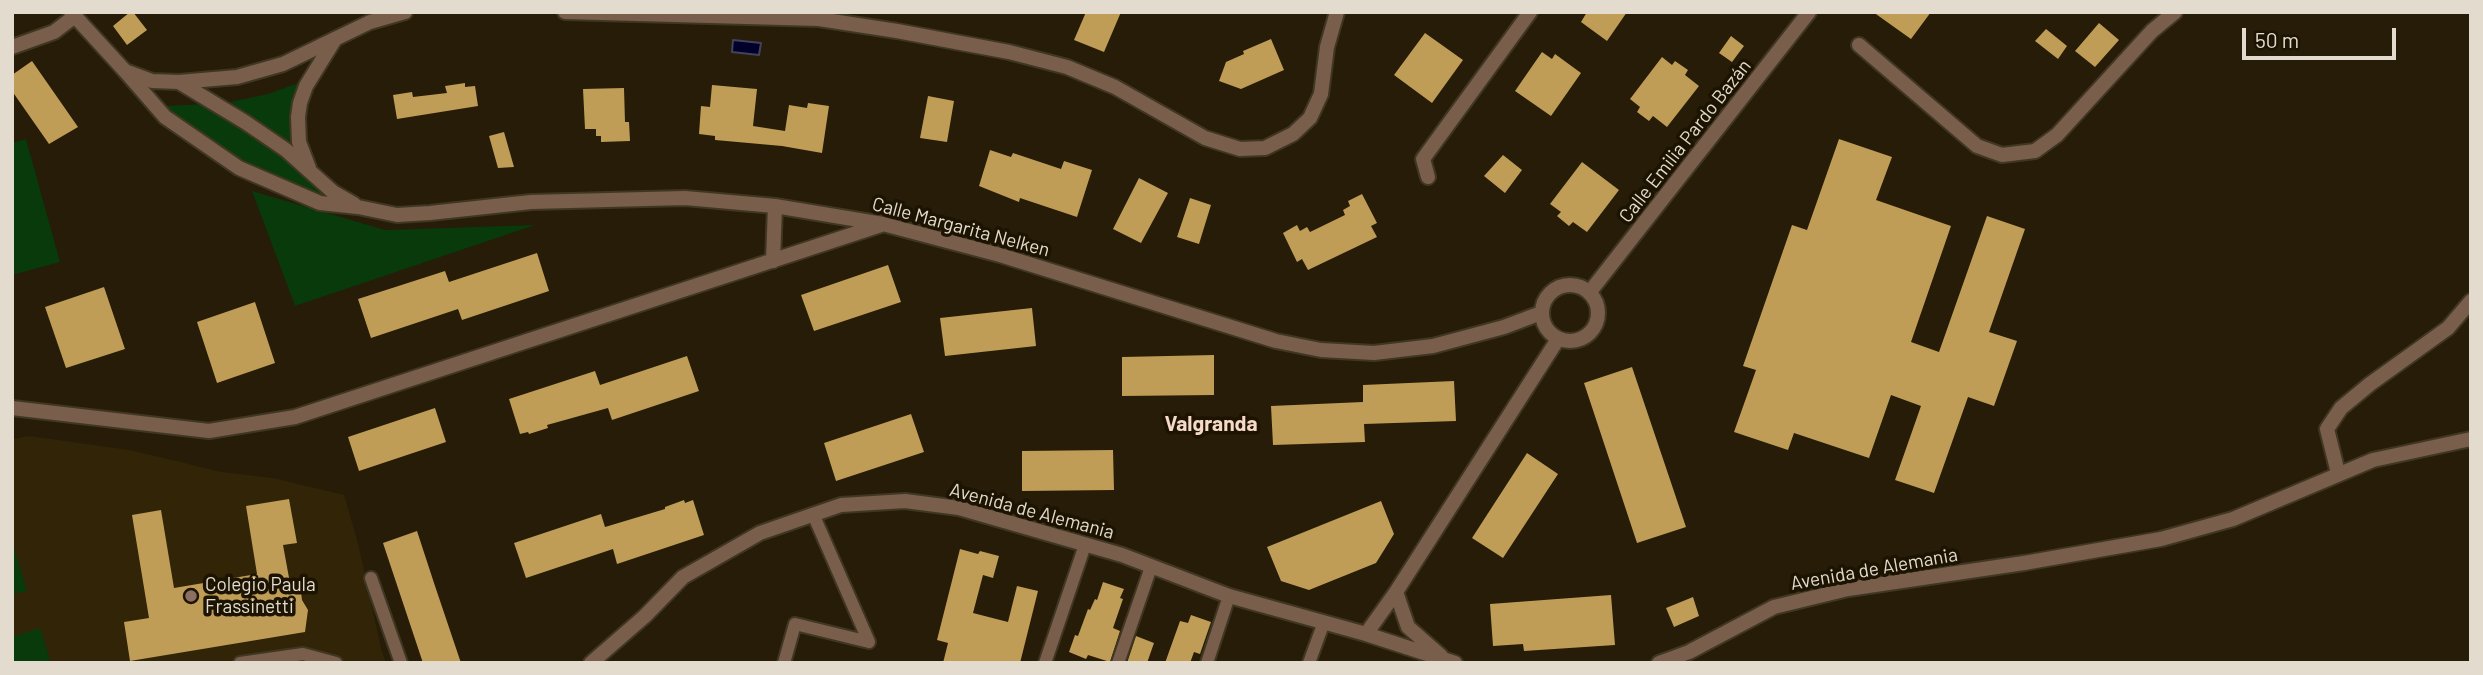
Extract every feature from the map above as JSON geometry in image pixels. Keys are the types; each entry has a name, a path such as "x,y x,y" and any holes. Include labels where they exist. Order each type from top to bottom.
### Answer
{"street":[{"path":"125,71 152,80 178,82 237,77 283,64 370,22 405,12"},
{"path":"565,12 819,19 1009,52 1067,67 1115,87 1205,138 1240,149 1265,148 1293,134 1310,118 1321,94 1327,47 1336,12"},
{"path":"1427,177 1423,159 1530,12"},
{"name":"Calle Emilia Pardo Bazán","path":"1589,293 1809,12"},
{"path":"1859,45 1977,146 2003,155 2035,151 2057,135 2152,31 2175,12"},
{"path":"12,47 54,32 73,14 165,117 239,168 320,203 358,207"},
{"path":"311,172 299,142 300,103 306,86 335,39"},
{"path":"178,82 286,150 332,192 358,207"},
{"name":"Calle Margarita Nelken","path":"358,207 397,215 430,214 531,202 685,198 775,206 883,224 1000,255 1276,341 1321,350 1374,353 1433,345 1504,327 1541,313"},
{"path":"773,261 775,206"},
{"path":"12,408 209,431 295,417 883,224"},
{"path":"1563,286 1579,286 1589,293 1597,305 1596,325 1588,335 1570,342 1558,339 1545,327 1541,313 1546,298 1552,292 1563,286"},
{"path":"2338,473 2327,429 2342,408 2370,384 2448,328 2471,301"},
{"path":"1366,634 1396,592 1558,339"},
{"name":"Avenida de Alemania","path":"1659,663 1689,652 1774,607 1848,589 2161,540 2232,519 2373,460 2471,439"},
{"name":"Avenida de Alemania","path":"591,663 645,616 683,577 760,533 841,505 905,501 959,508 1086,545 1230,596 1366,634 1451,662"},
{"path":"1396,592 1408,627 1451,662"}],"lane":[{"path":"784,663 794,624 869,642 813,514"},
{"path":"1045,663 1086,545"},
{"path":"1118,663 1151,567"},
{"path":"371,578 401,663"},
{"path":"1207,663 1230,596"},
{"path":"1308,663 1324,622"},
{"path":"240,663 303,653 336,663"}],"shaded area":[{"name":"Colegio Paula Frassinetti","path":"29,436 130,450 222,472 273,478 344,495 386,663 12,663 12,439"}],"green space":[{"path":"301,82 295,148 230,102 268,94"},
{"path":"204,104 283,154 333,199 288,182 241,159 204,137 165,106"},
{"path":"26,139 60,262 12,275 12,143"},
{"path":"252,191 385,230 535,225 295,306"},
{"path":"12,541 27,591 12,594"},
{"path":"40,628 51,663 12,663 12,637"}],"water":[{"path":"733,40 761,43 759,55 732,52"}],"building":[{"path":"133,12 147,30 127,45 113,26"},
{"path":"1086,12 1121,12 1104,52 1074,40"},
{"path":"1587,12 1627,12 1607,41 1581,22"},
{"path":"1873,12 1931,12 1911,39"},
{"path":"2099,23 2119,40 2095,67 2075,51"},
{"path":"2046,29 2067,46 2058,59 2035,41"},
{"path":"1425,33 1463,60 1432,103 1394,75"},
{"path":"1731,36 1744,46 1732,62 1719,53"},
{"path":"1271,39 1284,70 1241,89 1219,81 1226,62"},
{"path":"1542,52 1552,59 1555,54 1581,73 1551,116 1515,91"},
{"path":"1662,57 1672,65 1675,61 1688,70 1685,75 1699,86 1667,127 1653,116 1649,121 1637,112 1640,107 1630,99"},
{"path":"32,61 78,127 49,144 12,91 12,75"},
{"path":"465,83 465,87 475,86 478,106 397,119 393,95 412,92 413,97 447,93 445,86"},
{"path":"712,85 757,89 753,126 785,131 789,105 807,108 808,103 829,106 822,153 782,146 715,140 715,136 699,134 701,106 710,107"},
{"path":"624,88 625,122 629,122 630,141 601,142 601,136 596,136 596,129 585,129 583,89"},
{"path":"928,96 954,101 947,142 920,138"},
{"path":"504,132 514,167 498,168 489,136"},
{"path":"1839,139 1892,157 1876,200 1951,226 1911,342 1939,352 1987,216 2025,229 1989,332 2017,341 1994,406 1968,397 1934,493 1895,480 1921,406 1891,395 1869,458 1794,433 1788,450 1734,432 1756,370 1743,366 1792,225 1807,230"},
{"path":"990,150 1011,157 1013,153 1061,169 1064,161 1092,170 1077,217 1020,198 1019,202 979,186"},
{"path":"1503,155 1522,170 1505,193 1484,176"},
{"path":"1582,162 1619,190 1587,232 1573,222 1569,226 1557,216 1561,212 1550,204"},
{"path":"1139,178 1168,193 1141,243 1113,229"},
{"path":"1362,194 1377,223 1371,226 1377,237 1308,270 1302,259 1297,262 1283,233 1297,225 1300,231 1307,227 1310,232 1345,215 1343,210 1350,206 1348,201"},
{"path":"1190,198 1211,205 1199,244 1177,237"},
{"path":"537,253 549,291 462,320 458,309 371,338 358,299 445,271 449,282"},
{"path":"888,265 901,302 814,331 801,295"},
{"path":"104,287 125,349 66,368 45,307"},
{"path":"255,302 275,363 217,383 197,322"},
{"path":"1032,308 1036,346 945,356 940,318"},
{"path":"1214,355 1214,395 1122,396 1122,357"},
{"path":"687,356 699,391 612,420 608,408 547,425 548,428 529,434 520,434 509,399 595,371 600,385"},
{"path":"1632,367 1686,527 1637,543 1584,383"},
{"path":"1454,381 1456,421 1364,424 1365,442 1273,445 1271,406 1363,402 1363,385"},
{"path":"435,408 446,442 359,471 348,437"},
{"path":"911,414 924,452 836,481 824,443"},
{"path":"1113,450 1114,490 1022,491 1022,451"},
{"path":"1527,453 1558,474 1503,558 1472,538"},
{"path":"289,499 297,543 283,545 292,594 301,592 308,610 305,632 130,661 124,622 149,618 132,515 161,510 174,588 257,574 246,506"},
{"path":"684,500 685,503 693,500 704,535 617,564 613,549 526,578 514,543 601,514 605,527 665,509"},
{"path":"1381,501 1394,534 1376,563 1309,590 1281,581 1267,547"},
{"path":"417,531 461,663 423,663 383,543"},
{"path":"960,549 999,556 993,578 983,575 973,613 1008,622 1017,586 1038,591 1020,663 943,663 948,643 937,640"},
{"path":"1103,582 1124,589 1113,628 1120,631 1110,662 1088,655 1086,659 1069,652 1088,609 1090,610 1095,599 1097,600"},
{"path":"1611,595 1615,645 1524,651 1523,644 1493,646 1490,604"},
{"path":"1693,597 1699,616 1674,627 1666,608"},
{"path":"1191,615 1211,622 1200,654 1194,652 1190,663 1165,663 1180,621 1188,623"},
{"path":"1136,636 1154,643 1147,663 1127,663"}],"place":[{"name":"Colegio Paula Frassinetti","path":"191,596"}],"district":[{"name":"Valgranda","path":"1211,424"}]}
